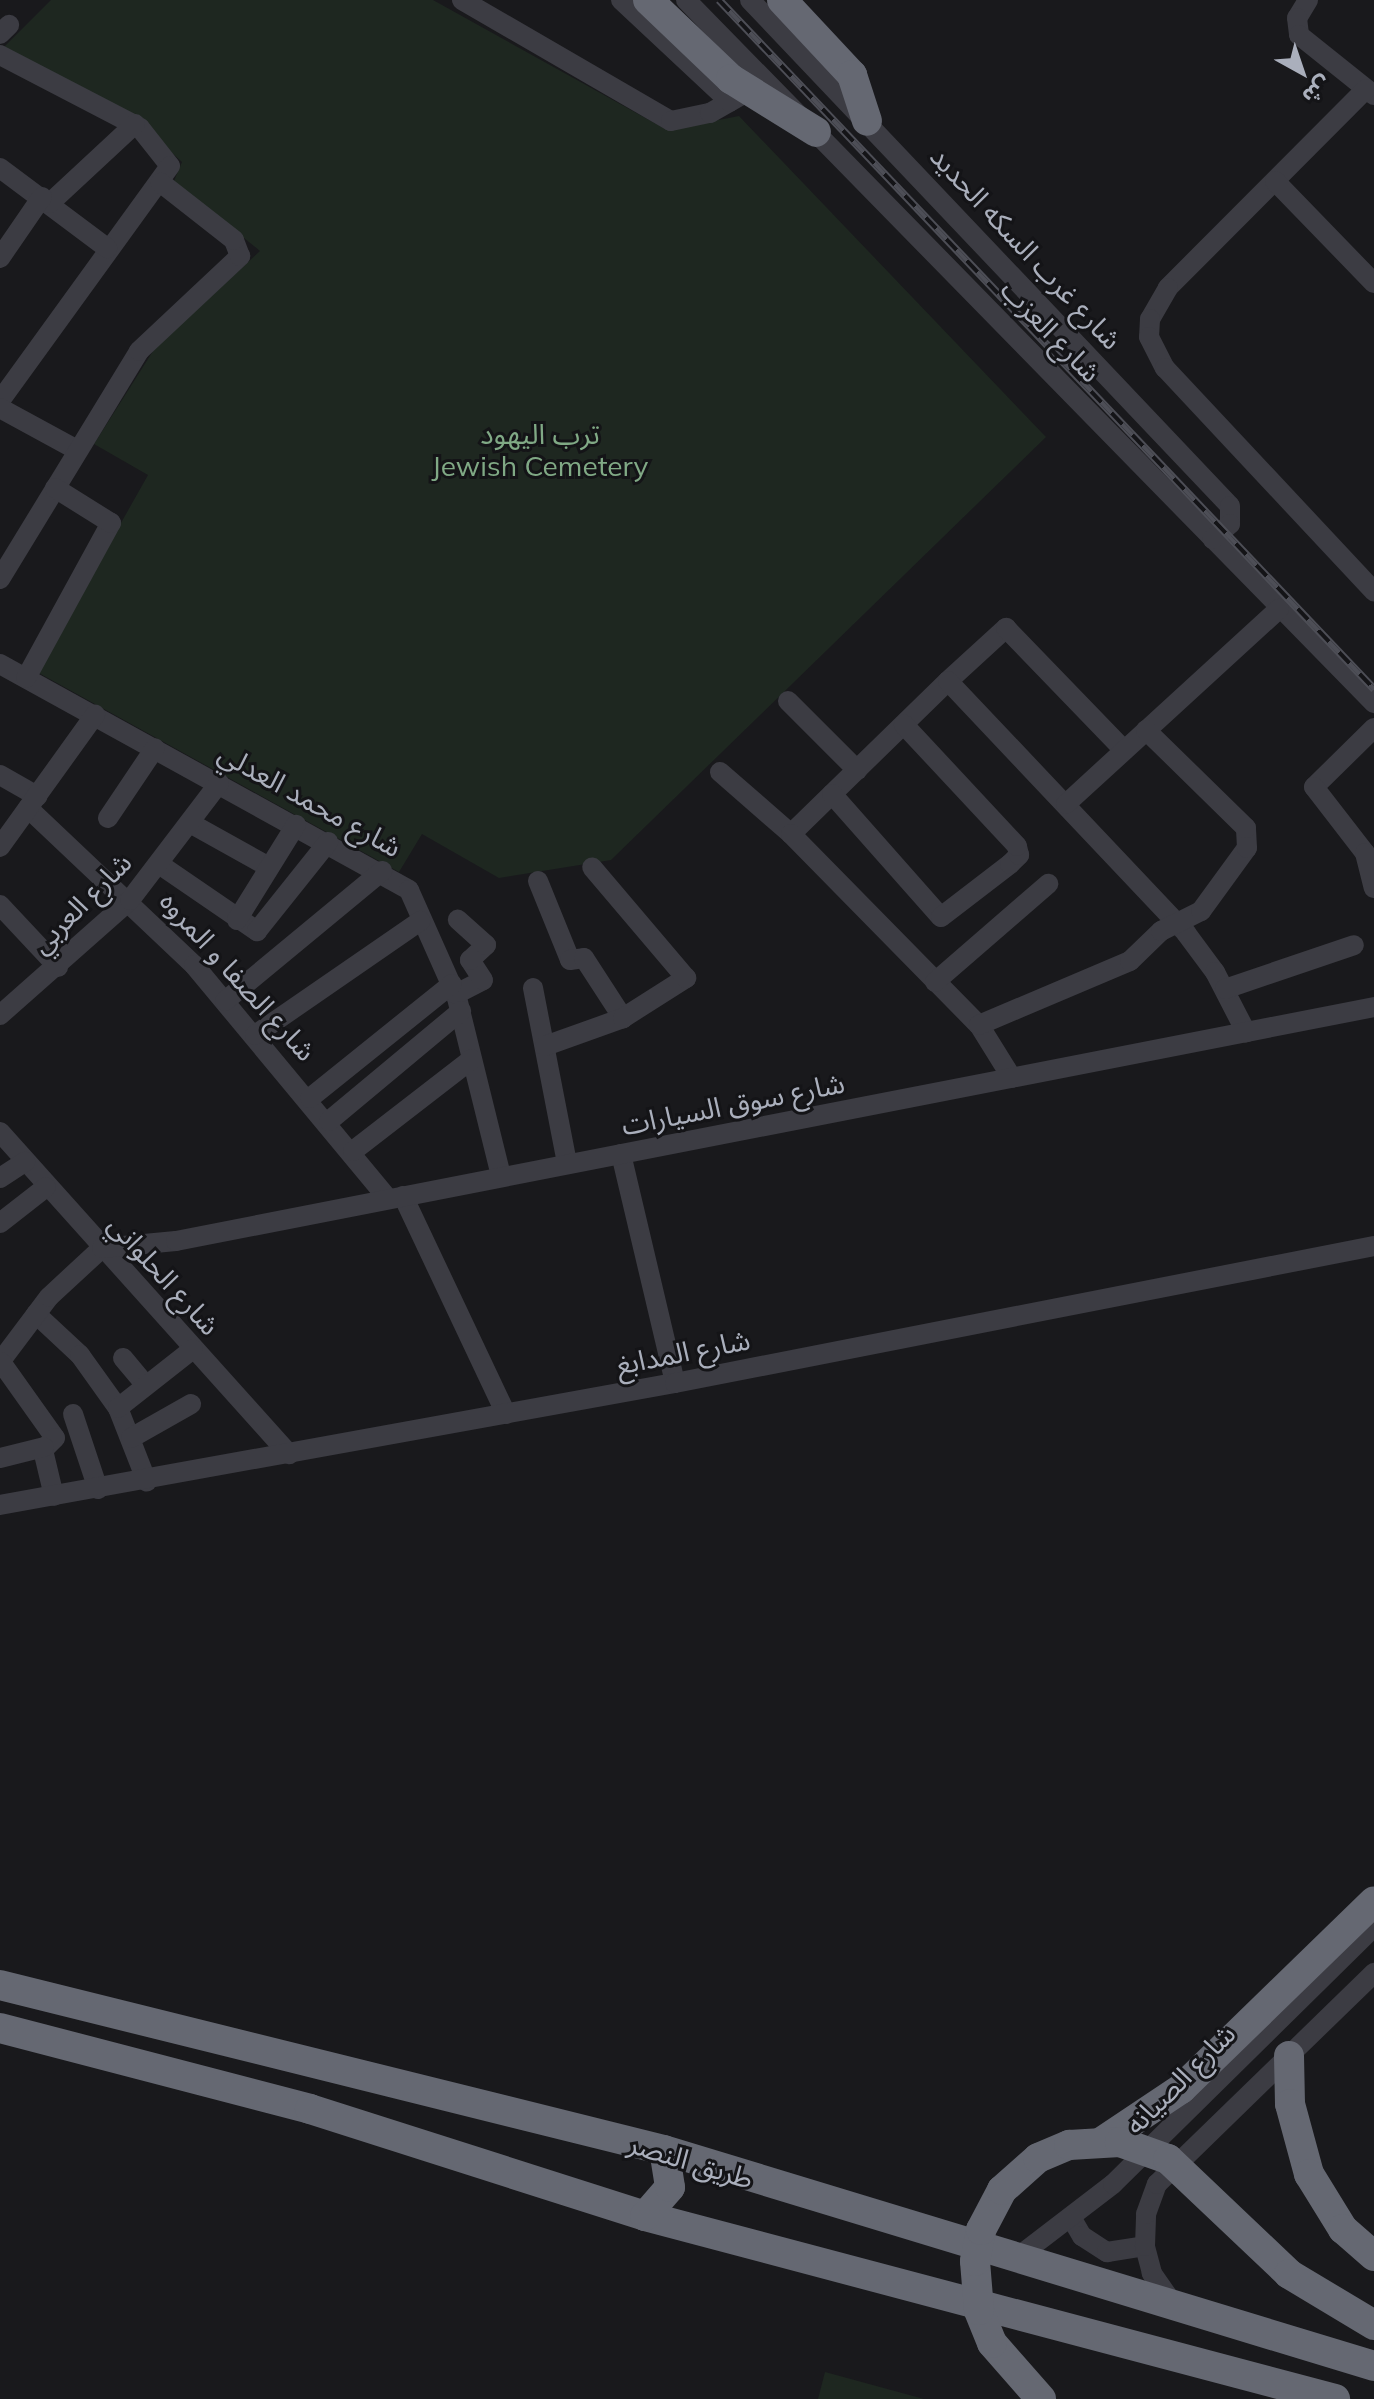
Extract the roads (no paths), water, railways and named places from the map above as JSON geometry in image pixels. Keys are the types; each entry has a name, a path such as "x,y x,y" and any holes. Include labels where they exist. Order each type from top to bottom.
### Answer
{"highway":[{"path":"648,0 748,92 816,132"},
{"path":"782,0 852,75 867,121"},
{"path":"1103,2141 1181,2089 1374,1901"},
{"name":"طريق النصر","path":"0,1985 664,2150 1374,2366"},
{"path":"0,2028 310,2109 645,2216 1335,2399"},
{"path":"1289,2056 1292,2116 1309,2174 1343,2229 1374,2256"},
{"path":"1041,2399 1011,2372 985,2327 975,2276 981,2230 993,2202 1024,2168 1053,2151 1103,2141 1137,2146 1175,2164 1263,2253 1374,2325"},
{"path":"645,2216 670,2187 664,2150"}],"street":[{"path":"462,0 657,117 688,121 748,92"},
{"path":"621,0 748,92"},
{"path":"686,0 748,92"},
{"name":"شارع غرب السكه الحديد","path":"750,0 1230,506 1232,520 1213,539"},
{"path":"1308,0 1297,18 1299,35 1370,92 1275,181 1156,302 1149,337 1165,368 1374,591"},
{"path":"0,79 6,58 135,124 169,160 161,183 107,248 0,401"},
{"path":"0,258 46,200 135,124"},
{"name":"شارع العزب","path":"816,132 1374,703"},
{"path":"0,168 107,248"},
{"path":"1275,181 1374,283"},
{"path":"0,579 152,333 241,251 161,183"},
{"path":"0,408 77,450"},
{"path":"26,678 111,523 55,488"},
{"path":"1066,804 1279,609"},
{"path":"791,834 1006,628 1124,750"},
{"name":"شارع محمد العدلي","path":"0,664 382,871 409,890 420,921 456,996 501,1176"},
{"path":"948,681 1177,923 1225,989 1246,1032"},
{"path":"788,701 857,770"},
{"path":"0,847 95,715"},
{"path":"832,794 941,917 1010,864 1019,855 1017,846 904,725"},
{"path":"1374,728 1314,787 1365,853 1374,888"},
{"path":"979,1025 1113,971 1216,897 1249,838 1146,730"},
{"path":"108,818 155,748"},
{"path":"720,772 791,834 979,1025 1012,1078"},
{"name":"شارع الصفا و المروه","path":"0,775 33,802 225,1001 395,1197 506,1414"},
{"name":"شارع العربي","path":"0,1015 58,967 130,900 219,783"},
{"path":"190,823 269,867"},
{"path":"245,926 269,867 296,825"},
{"path":"159,864 245,926 262,929 328,842"},
{"path":"545,1046 623,1018 686,976 592,867"},
{"path":"225,1001 382,871"},
{"path":"538,881 570,960 584,958 623,1018"},
{"path":"935,982 1048,884"},
{"path":"0,905 58,967"},
{"path":"310,1098 483,980 470,960 486,945 458,920"},
{"path":"255,1035 420,921"},
{"path":"1225,989 1354,945"},
{"path":"533,988 567,1163"},
{"path":"329,1121 456,996"},
{"name":"شارع سوق السيارات","path":"102,1248 176,1241 1374,1007"},
{"path":"353,1151 472,1059"},
{"name":"شارع الحلواني","path":"0,1132 46,1187 289,1454"},
{"path":"621,1154 675,1383"},
{"path":"0,1178 25,1162"},
{"path":"0,1223 46,1187"},
{"name":"شارع المدابغ","path":"0,1505 147,1482 675,1383 1374,1246"},
{"path":"0,1458 44,1447 55,1438 0,1362 36,1314 102,1248"},
{"path":"36,1314 80,1355 118,1408 147,1482"},
{"path":"118,1408 193,1349"},
{"path":"123,1358 146,1385"},
{"path":"131,1438 191,1404"},
{"path":"73,1414 98,1489"},
{"path":"44,1447 54,1496"},
{"name":"شارع الصيانه","path":"1015,2259 1072,2219 1374,1927"},
{"name":"شارع الصيانه","path":"1177,2308 1159,2286 1145,2246 1146,2214 1157,2184 1374,1973"},
{"path":"1072,2219 1082,2236 1107,2252 1145,2246"}],"railway":[{"path":"719,0 1374,689"}],"park label":[{"name":"ترب اليهود Jewish Cemetery","path":"540,450"}]}
